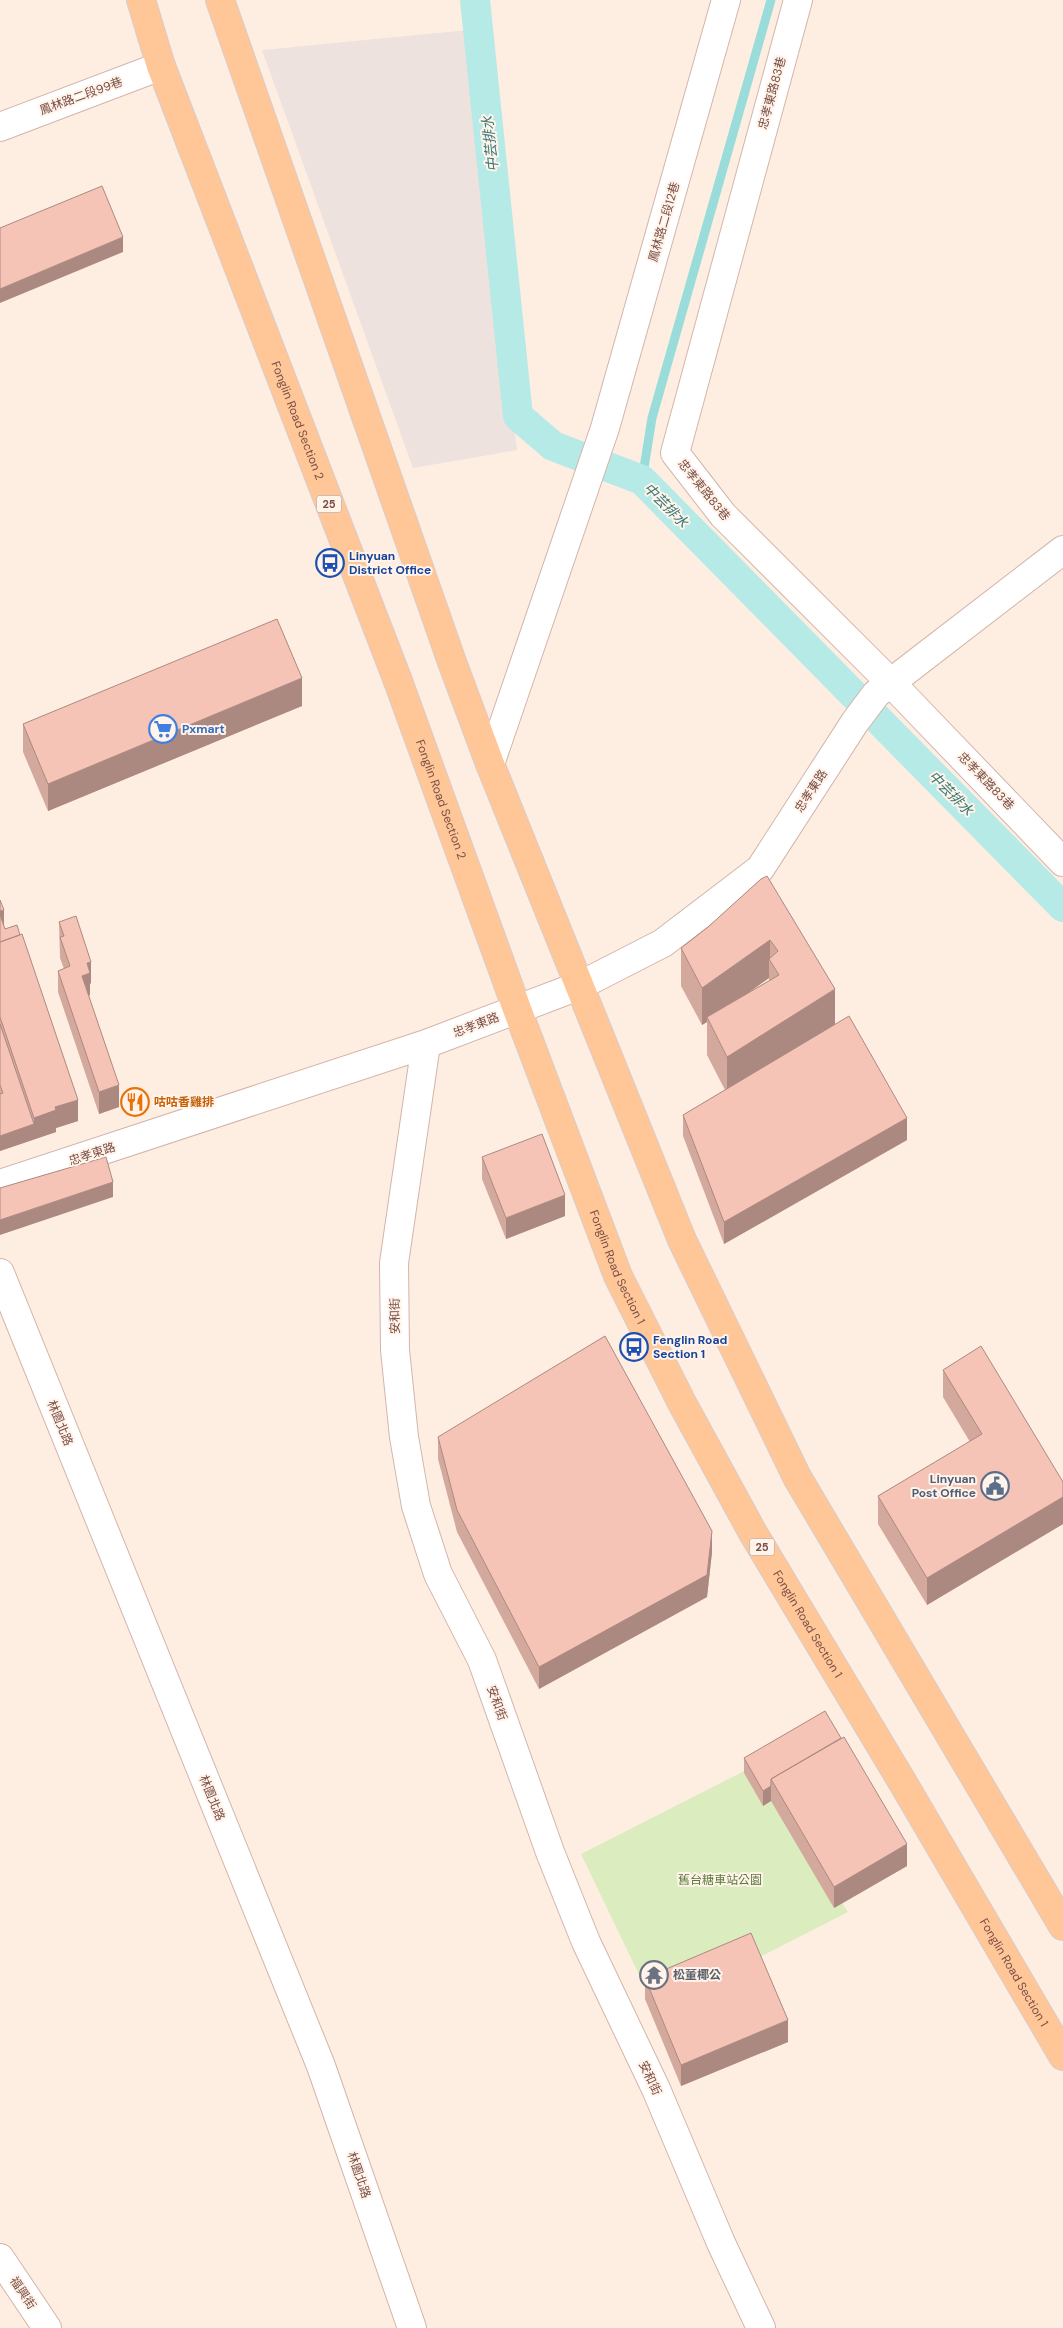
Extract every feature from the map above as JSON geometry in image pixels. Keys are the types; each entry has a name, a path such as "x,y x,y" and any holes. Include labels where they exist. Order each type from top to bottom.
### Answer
{"main road":[{"name":"Fonglin Road Section 2","path":"141,0 161,66 398,681 517,1009"},
{"path":"220,0 452,662 490,764 581,985 682,1240 798,1477 1063,1926"},
{"name":"Fonglin Road Section 1","path":"517,1009 618,1276 682,1403 753,1533 904,1783 1063,2056"}],"street":[{"name":"鳳林路二段12巷","path":"490,764 600,443 726,0"},
{"name":"忠孝東路83巷","path":"798,0 675,453 723,515 884,689 1063,862"},
{"name":"鳳林路二段99巷","path":"0,127 161,66"},
{"path":"884,689 1063,550"},
{"name":"忠孝東路","path":"0,1184 426,1044 581,985 664,943 760,869 855,722 884,689"},
{"name":"安和街","path":"426,1044 394,1263 395,1350 404,1437 416,1506 438,1574 482,1660 550,1852 586,1942 656,2089 721,2243 761,2328"},
{"name":"林園北路","path":"0,1273 321,2066 412,2328"},
{"name":"福興街","path":"0,2258 47,2328"}],"shaded area":[{"path":"469,30 517,450 413,468 262,50"}],"green space":[{"name":"舊台糖車站公園","path":"754,1766 848,1912 656,2010 581,1854"}],"building":[{"path":"102,186 123,237 0,289 0,228"},
{"path":"277,619 302,678 48,784 23,724"},
{"path":"767,876 835,989 727,1057 707,1017 779,975 769,959 778,951 770,940 702,988 681,948 708,927 761,879"},
{"path":"0,900 4,910 0,911"},
{"path":"0,915 5,929 17,925 20,935 0,942"},
{"path":"76,916 91,962 87,963 90,973 82,976 119,1085 99,1092 58,971 70,966 60,937 64,936 59,922"},
{"path":"22,934 78,1100 55,1107 56,1110 34,1118 0,1017 0,942"},
{"path":"849,1016 907,1118 724,1222 683,1115"},
{"path":"0,1024 34,1124 0,1136 0,1094 3,1093 0,1085"},
{"path":"542,1134 565,1195 506,1218 482,1157"},
{"path":"106,1157 113,1182 0,1220 0,1188"},
{"path":"605,1336 712,1531 707,1575 539,1667 457,1510 438,1437"},
{"name":"Linyuan Post Office","path":"981,1346 1063,1482 1063,1497 927,1578 878,1496 982,1434 943,1370"},
{"path":"825,1711 841,1738 771,1779 771,1786 763,1791 744,1758"},
{"path":"844,1737 907,1844 834,1887 771,1779"},
{"path":"751,1933 788,2020 681,2065 645,1978"}],"waterway":[{"name":"中芸排水","path":"475,0 518,416 553,446 642,480 1063,907"},
{"path":"642,480 652,418 771,0"}],"place":[{"name":"Linyuan District Office","path":"330,563"},
{"name":"Pxmart","path":"163,729"},
{"name":"咕咕香雞排","path":"135,1102"},
{"name":"Fenglin Road Section 1","path":"634,1347"},
{"name":"Linyuan Post Office","path":"995,1486"},
{"name":"松董椰公","path":"654,1975"}]}
